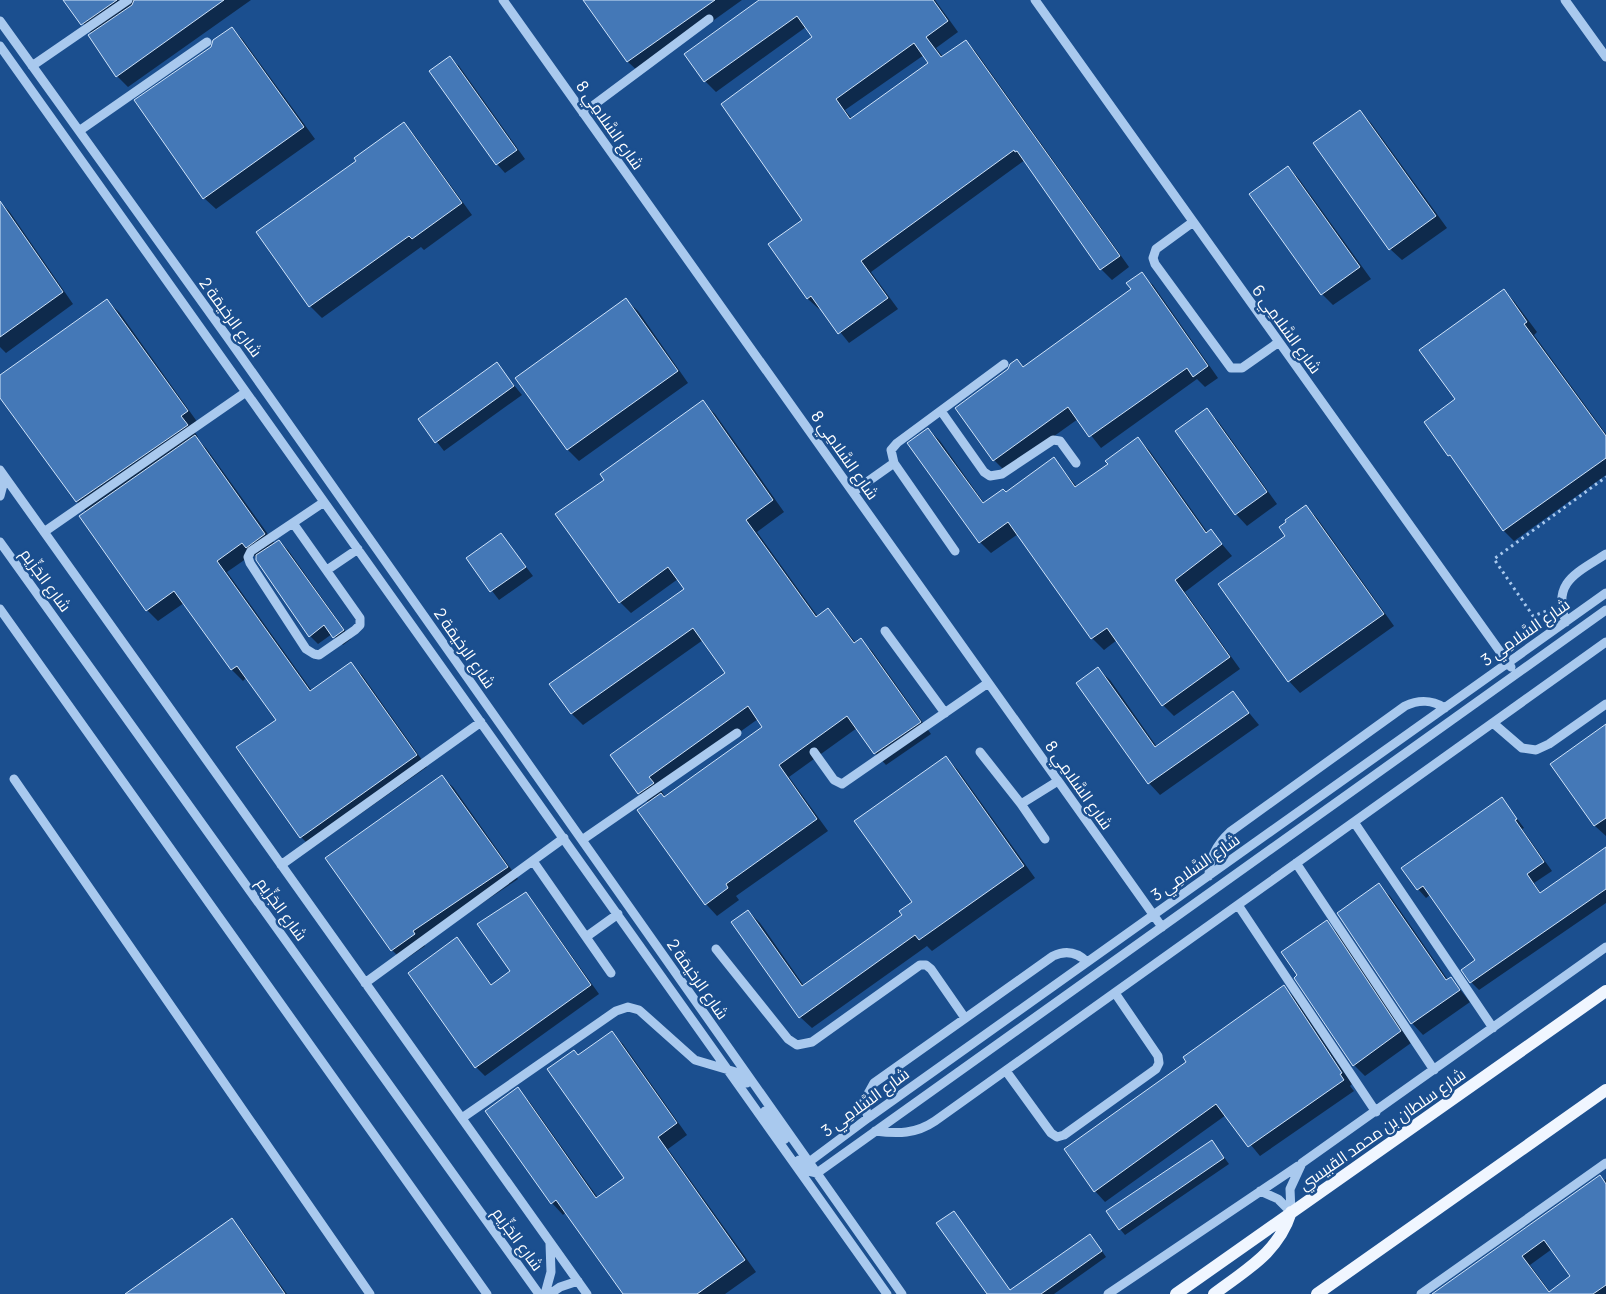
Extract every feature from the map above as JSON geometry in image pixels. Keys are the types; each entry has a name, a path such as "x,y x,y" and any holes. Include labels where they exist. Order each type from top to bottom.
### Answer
{"main road":[{"name":"شارع سلطان بن محمد القبيسي","path":"1176,1294 1606,991"},
{"path":"1317,1294 1606,1090"},
{"path":"1214,1294 1268,1253 1286,1230 1291,1212"}],"street":[{"path":"32,66 128,0"},
{"name":"شارع السَّلامِي 8","path":"503,0 1162,927"},
{"name":"شارع السَّلامِي 6","path":"1035,0 1516,674"},
{"path":"1565,0 1606,58"},
{"path":"583,112 709,19"},
{"name":"شارع الرخيمَة 2","path":"0,21 228,338 582,840 806,1169 887,1294"},
{"path":"79,131 207,42"},
{"name":"شارع الرخيمَة 2","path":"0,46 730,1071"},
{"path":"1193,222 1156,249 1153,258 1155,264 1231,368 1242,368 1279,342"},
{"path":"215,348 228,338"},
{"path":"955,551 894,463 891,454 894,446 1004,364"},
{"path":"44,532 246,392"},
{"path":"940,411 984,472 990,476 1002,474 1053,440 1060,441 1076,464"},
{"path":"853,492 894,463"},
{"path":"2,474 587,1294"},
{"path":"0,496 2,474"},
{"path":"294,523 359,614 361,621 355,630 323,653 314,654 306,649 248,560 251,550 324,502"},
{"name":"شارع الجَزِّيم","path":"0,542 539,1294"},
{"path":"327,570 358,549"},
{"path":"1566,622 1560,607 1561,597 1569,580 1606,554"},
{"name":"شارع السَّلامِي 3","path":"806,1169 868,1118 1606,593"},
{"path":"0,609 487,1294"},
{"name":"شارع السَّلامِي 3","path":"817,1173 1606,610"},
{"path":"885,631 945,713"},
{"path":"875,1131 906,1133 926,1127 1606,642"},
{"path":"814,752 834,780 842,784 988,683"},
{"path":"1209,876 1209,863 1213,854 1230,832 1405,706 1428,701 1445,708"},
{"path":"1493,723 1522,748 1536,750 1549,744 1606,704"},
{"path":"282,866 481,722"},
{"path":"582,840 737,733"},
{"path":"980,752 1021,804 1045,839"},
{"path":"14,778 370,1294"},
{"path":"1021,804 1058,781"},
{"path":"1354,822 1493,1028"},
{"path":"365,983 564,838"},
{"path":"533,861 611,973"},
{"path":"1296,863 1434,1070"},
{"path":"1238,905 1376,1112"},
{"path":"586,937 618,914"},
{"path":"1108,1294 1376,1112 1606,947"},
{"path":"716,949 788,1038 797,1045 812,1042 920,965 926,965 931,969 965,1018"},
{"path":"868,1118 864,1101 874,1084 965,1018 1059,953 1077,954 1087,962"},
{"path":"1006,1071 1051,1133 1057,1137 1064,1135 1156,1069 1159,1063 1158,1056 1115,993"},
{"path":"462,1118 622,1008 638,1010 694,1060 739,1074 806,1169"},
{"path":"1291,1212 1290,1189 1302,1163"},
{"path":"1421,1294 1606,1164"},
{"name":"شارع الرخيمَة 2","path":"806,1169 817,1173 902,1294"},
{"path":"1260,1191 1278,1199 1291,1212"},
{"path":"546,1294 550,1272 550,1243"},
{"path":"550,1294 560,1287 578,1281"}],"path":[{"path":"1560,607 1532,616 1494,559 1606,477"}],"building":[{"path":"63,0 117,0 81,25"},
{"path":"134,0 224,0 116,77 88,35 132,5"},
{"path":"583,0 715,0 627,62"},
{"path":"759,0 933,0 948,21 926,37 941,57 966,40 1120,256 1100,270 1017,151 1015,152 1014,150 861,261 888,298 838,334 811,296 807,299 768,244 802,220 721,104 812,37 797,16 704,82 684,54","holes":["914,43 928,63 850,119 836,99"]},
{"path":"232,27 304,127 203,199 134,100 211,47 213,40"},
{"path":"450,56 517,150 496,165 429,71"},
{"path":"1360,110 1436,216 1389,250 1313,143"},
{"path":"404,122 462,203 412,239 409,236 309,307 256,232 356,161 354,158"},
{"path":"1288,166 1360,267 1321,295 1249,194"},
{"path":"0,201 63,292 0,337"},
{"path":"1142,272 1208,366 1193,377 1187,368 1089,437 1068,407 993,461 955,408 1008,369 1010,364 1017,359 1023,367 1131,289 1126,283"},
{"path":"1504,289 1527,322 1524,324 1606,436 1606,458 1503,531 1450,455 1448,456 1424,422 1455,399 1419,350"},
{"path":"626,298 678,371 567,450 515,378"},
{"path":"107,299 188,411 181,416 188,425 76,502 0,398 0,375"},
{"path":"497,362 514,386 435,443 418,419"},
{"path":"703,400 773,500 746,520 816,617 828,608 854,643 861,638 921,722 874,754 847,716 779,765 817,819 726,884 728,888 705,905 637,810 661,793 664,797 762,727 748,706 649,777 654,783 638,794 610,755 725,673 693,628 571,714 549,684 684,589 668,567 619,603 555,514 604,480 600,474"},
{"path":"1207,408 1267,492 1235,515 1175,431"},
{"path":"928,428 983,503 1003,489 1006,492 1054,457 1075,487 1108,464 1105,461 1138,437 1206,533 1211,529 1222,544 1175,580 1230,657 1162,706 1107,628 1091,639 1008,522 979,543 907,443"},
{"path":"195,435 265,534 246,548 242,543 217,561 310,691 351,662 417,755 300,838 236,747 276,720 237,666 231,670 174,591 146,611 79,516"},
{"path":"1306,505 1384,614 1288,682 1218,584 1285,536 1279,527 1286,522 1285,520"},
{"path":"501,533 526,567 490,592 466,558"},
{"path":"279,540 344,630 333,638 324,625 309,637 256,560 256,555"},
{"path":"1098,667 1155,747 1233,691 1249,713 1148,784 1076,683"},
{"path":"1606,724 1606,818 1594,826 1550,764"},
{"path":"946,756 1024,866 919,940 915,935 799,1018 731,922 748,910 802,986 902,915 899,911 912,902 854,821"},
{"path":"442,775 508,867 413,931 415,934 391,951 325,858"},
{"path":"1502,797 1517,819 1515,820 1544,862 1527,874 1540,893 1606,847 1606,889 1470,983 1461,970 1475,960 1423,886 1417,890 1401,868"},
{"path":"1379,883 1446,980 1451,977 1460,990 1411,1024 1337,913"},
{"path":"526,892 591,985 475,1068 408,973 457,937 491,985 510,971 477,924"},
{"path":"1327,920 1401,1031 1353,1066 1294,978 1297,975 1281,952"},
{"path":"1284,985 1342,1073 1340,1074 1344,1080 1248,1147 1216,1104 1094,1192 1064,1149 1186,1062 1183,1057"},
{"path":"612,1031 677,1123 658,1137 745,1260 697,1294 623,1294 556,1200 551,1204 485,1111 518,1087 596,1198 624,1178 547,1069 574,1050 578,1055"},
{"path":"1212,1140 1224,1158 1119,1230 1106,1211"},
{"path":"1600,1175 1606,1184 1606,1285 1593,1294 1432,1294","holes":["1544,1240 1570,1276 1549,1292 1522,1256"]},
{"path":"954,1211 1010,1290 1090,1234 1102,1251 1041,1294 987,1294 936,1223"},
{"path":"232,1218 285,1294 125,1294"}]}
